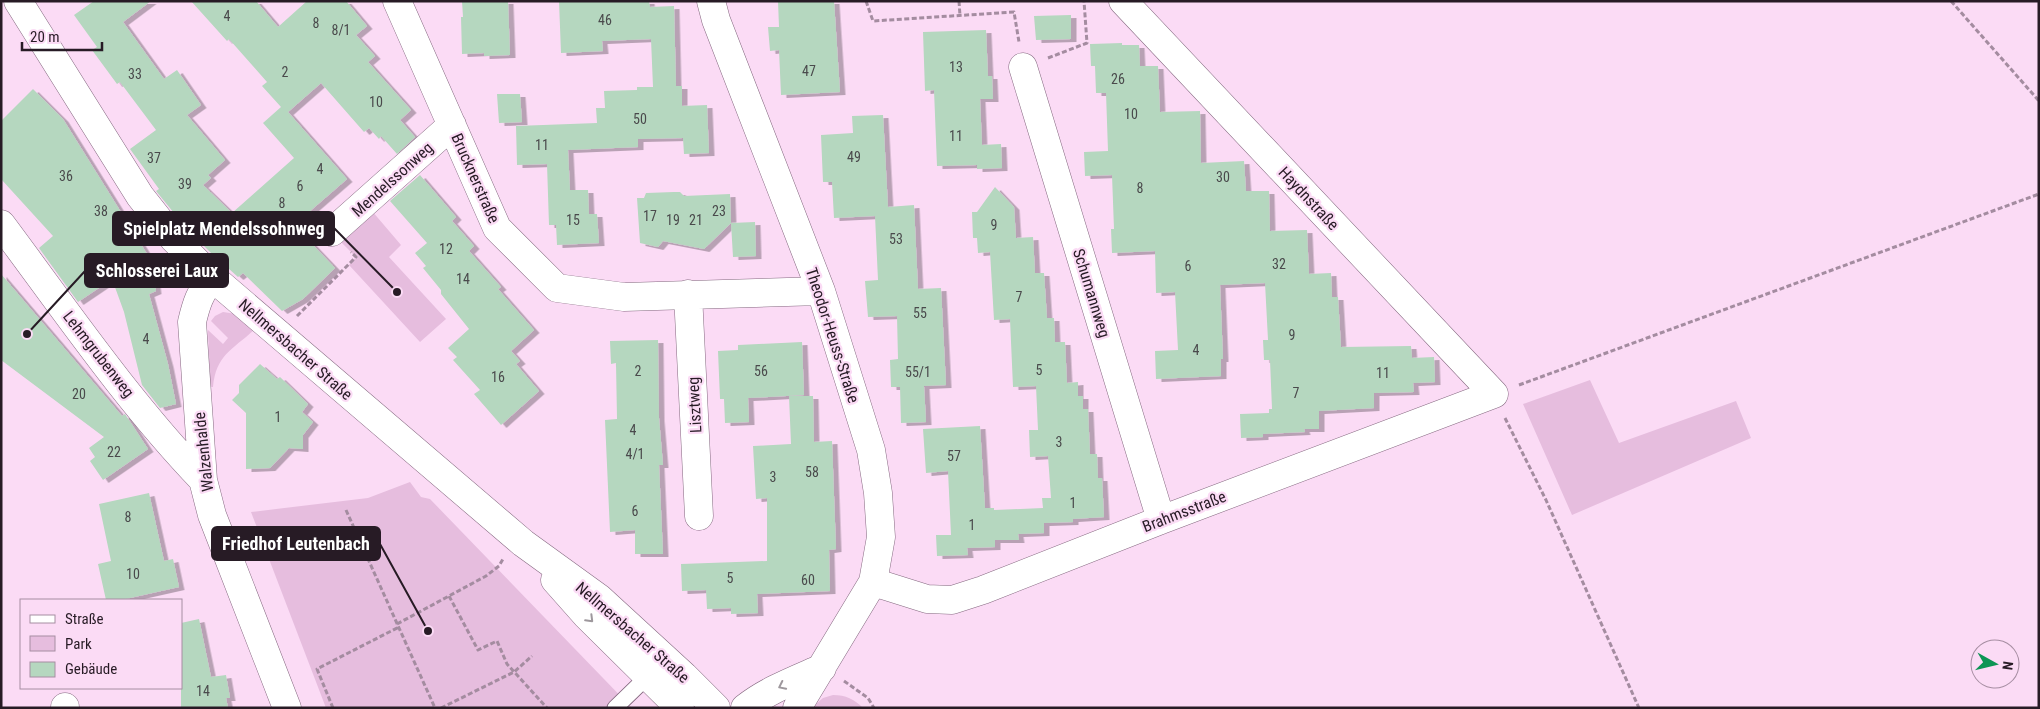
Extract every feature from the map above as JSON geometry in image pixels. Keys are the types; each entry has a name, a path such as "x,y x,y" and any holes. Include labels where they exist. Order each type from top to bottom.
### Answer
{"street":[{"name":"Nellmersbacher Straße","path":"18,1 140,196 174,239 213,278 523,543 599,598 716,708"},
{"name":"Brucknerstraße","path":"397,1 497,228 557,288 624,297 821,291"},
{"name":"Theodor-Heuss-Straße","path":"712,1 716,20 736,74 821,291 870,450 878,493 881,537 873,582 797,708"},
{"name":"Haydnstraße","path":"1124,1 1494,394"},
{"name":"Schumannweg","path":"1023,67 1161,520"},
{"name":"Mendelssonweg","path":"332,232 452,125"},
{"name":"Lehmgrubenweg","path":"1,224 169,444 203,480"},
{"name":"Walzenhalde","path":"213,278 205,286 196,303 192,322 203,480 212,515 287,708"},
{"name":"Lisztweg","path":"688,294 699,516"},
{"name":"Brahmsstraße","path":"873,582 927,599 952,600 1494,394"},
{"name":"Nellmersbacher Straße","path":"523,543 586,616 680,708"},
{"path":"745,708 777,688 822,668"}],"lane":[{"path":"615,708 648,676"}],"path":[{"path":"866,1 873,21 1014,12 1023,67 1088,43 1084,1"},
{"path":"959,1 960,16"},
{"path":"1951,1 2039,101"},
{"path":"1639,708 1546,500 1494,394 2039,194"},
{"path":"292,320 356,257 332,232"},
{"path":"346,510 435,708"},
{"path":"333,708 317,669 486,576 498,566"},
{"path":"449,596 478,650 497,641 507,664 547,708"},
{"path":"441,708 514,672 532,656"},
{"path":"822,668 852,685 868,698 874,708"}],"green space":[{"path":"372,211 401,245 389,257 446,319 420,342 349,265 356,257 340,241"},
{"path":"223,312 236,314 254,330 221,360 213,387 210,387 208,330 223,344 228,338 211,321 215,316"},
{"path":"1590,380 1619,443 1736,401 1751,438 1572,515 1523,404"},
{"path":"410,482 421,497 430,499 632,708 326,708 251,512 368,498"},
{"path":"833,695 849,698 863,708 811,708 823,698"}],"building":[{"path":"94,1 151,1 123,22 164,79 177,70 201,105 187,115 225,160 208,175 211,178 203,185 232,213 294,158 263,123 281,107 262,86 267,82 229,39 227,41 191,1 256,1 278,27 307,1 346,1 367,26 356,35 375,56 368,62 411,110 400,120 415,137 397,154 381,136 379,139 369,128 364,132 321,83 288,112 347,179 294,225 335,268 303,299 282,311 243,273 238,277 210,252 187,229 156,191 159,189 130,149 156,130 120,82 117,84 92,50 97,47 74,15"},
{"path":"462,1 508,1 510,55 484,56 484,53 462,54"},
{"path":"559,1 649,1 650,7 674,6 676,86 682,86 682,106 707,105 709,153 684,154 683,138 638,139 638,147 568,150 570,190 588,190 589,214 597,214 599,243 557,245 556,225 549,225 547,164 517,165 516,126 597,123 596,108 605,108 604,91 637,90 637,87 653,87 651,39 602,41 603,51 561,53"},
{"path":"778,1 834,1 840,92 781,95 779,50 770,51 768,27 779,27"},
{"path":"1071,15 1071,39 1036,40 1034,16"},
{"path":"986,30 988,76 992,76 993,99 980,99 982,145 1001,144 1002,168 977,169 977,165 937,166 934,90 925,91 923,32"},
{"path":"1122,43 1122,45 1139,45 1140,66 1158,66 1160,112 1200,111 1201,163 1244,161 1246,191 1269,191 1270,231 1307,230 1309,274 1331,273 1332,297 1338,297 1341,347 1411,346 1412,358 1434,357 1435,382 1413,383 1414,392 1374,393 1374,408 1319,411 1319,429 1304,429 1305,432 1263,434 1263,437 1241,438 1240,414 1269,413 1269,409 1272,409 1270,360 1264,360 1263,340 1268,340 1265,283 1220,285 1223,359 1221,359 1221,376 1156,379 1155,351 1178,350 1175,292 1156,293 1155,251 1112,253 1111,229 1114,229 1112,175 1085,176 1084,152 1108,151 1106,93 1096,93 1095,66 1091,66 1090,44"},
{"path":"33,89 63,119 152,262 156,291 149,294 168,364 176,404 160,408 142,385 124,312 112,279 78,302 39,248 53,236 1,179 1,121"},
{"path":"497,94 520,94 522,122 499,123"},
{"path":"883,115 888,207 914,205 918,289 941,288 946,385 924,386 926,422 901,423 900,387 891,387 890,360 898,359 897,316 868,317 865,281 878,280 875,216 834,218 832,182 823,182 821,135 853,133 852,116"},
{"path":"420,175 456,217 452,221 474,246 469,251 501,287 498,289 534,330 511,351 520,361 516,364 539,391 501,425 474,394 480,390 453,360 457,357 448,348 469,329 441,294 441,290 423,268 426,266 415,253 427,243 390,201"},
{"path":"995,187 1014,207 1016,238 1033,237 1035,273 1044,273 1047,318 1054,318 1055,342 1065,342 1067,383 1078,382 1078,396 1083,396 1083,409 1088,409 1090,454 1097,454 1098,478 1102,478 1104,517 1073,519 1073,522 1044,523 1044,533 1018,534 1019,540 995,540 995,547 967,548 968,555 937,556 936,535 951,535 948,471 926,473 923,429 980,426 985,508 994,508 994,510 1043,508 1042,498 1051,498 1048,456 1030,457 1029,430 1038,430 1036,386 1013,387 1010,319 994,320 990,252 978,253 977,238 973,238 972,212 977,212"},
{"path":"680,192 684,196 730,194 731,223 704,249 663,241 658,247 640,243 637,198 644,198 646,193"},
{"path":"755,222 756,256 733,257 731,223"},
{"path":"1,274 122,416 125,414 148,449 103,480 90,461 95,457 89,448 104,437 1,360"},
{"path":"658,340 659,418 663,465 659,465 663,554 635,554 635,530 610,532 605,420 617,419 616,363 611,364 610,341"},
{"path":"802,342 804,395 748,398 749,422 725,423 724,399 720,399 718,351 738,350 738,345"},
{"path":"260,364 277,379 280,377 308,404 302,412 313,422 303,435 303,449 289,448 270,468 246,469 246,413 232,400 239,393 239,385"},
{"path":"789,396 813,396 814,442 832,441 836,549 829,550 830,591 757,594 758,613 731,614 731,608 707,609 706,590 682,591 681,564 767,561 767,498 756,499 753,446 791,444"},
{"path":"149,493 164,561 173,559 179,587 125,599 106,599 98,564 111,561 99,504"},
{"path":"199,619 211,677 226,675 230,698 226,698 228,708 181,708 182,623"}],"place":[{"name":"Spielplatz Mendelssohnweg","path":"397,292"},
{"name":"Schlosserei Laux","path":"27,334"},
{"name":"Friedhof Leutenbach","path":"428,631"}]}
